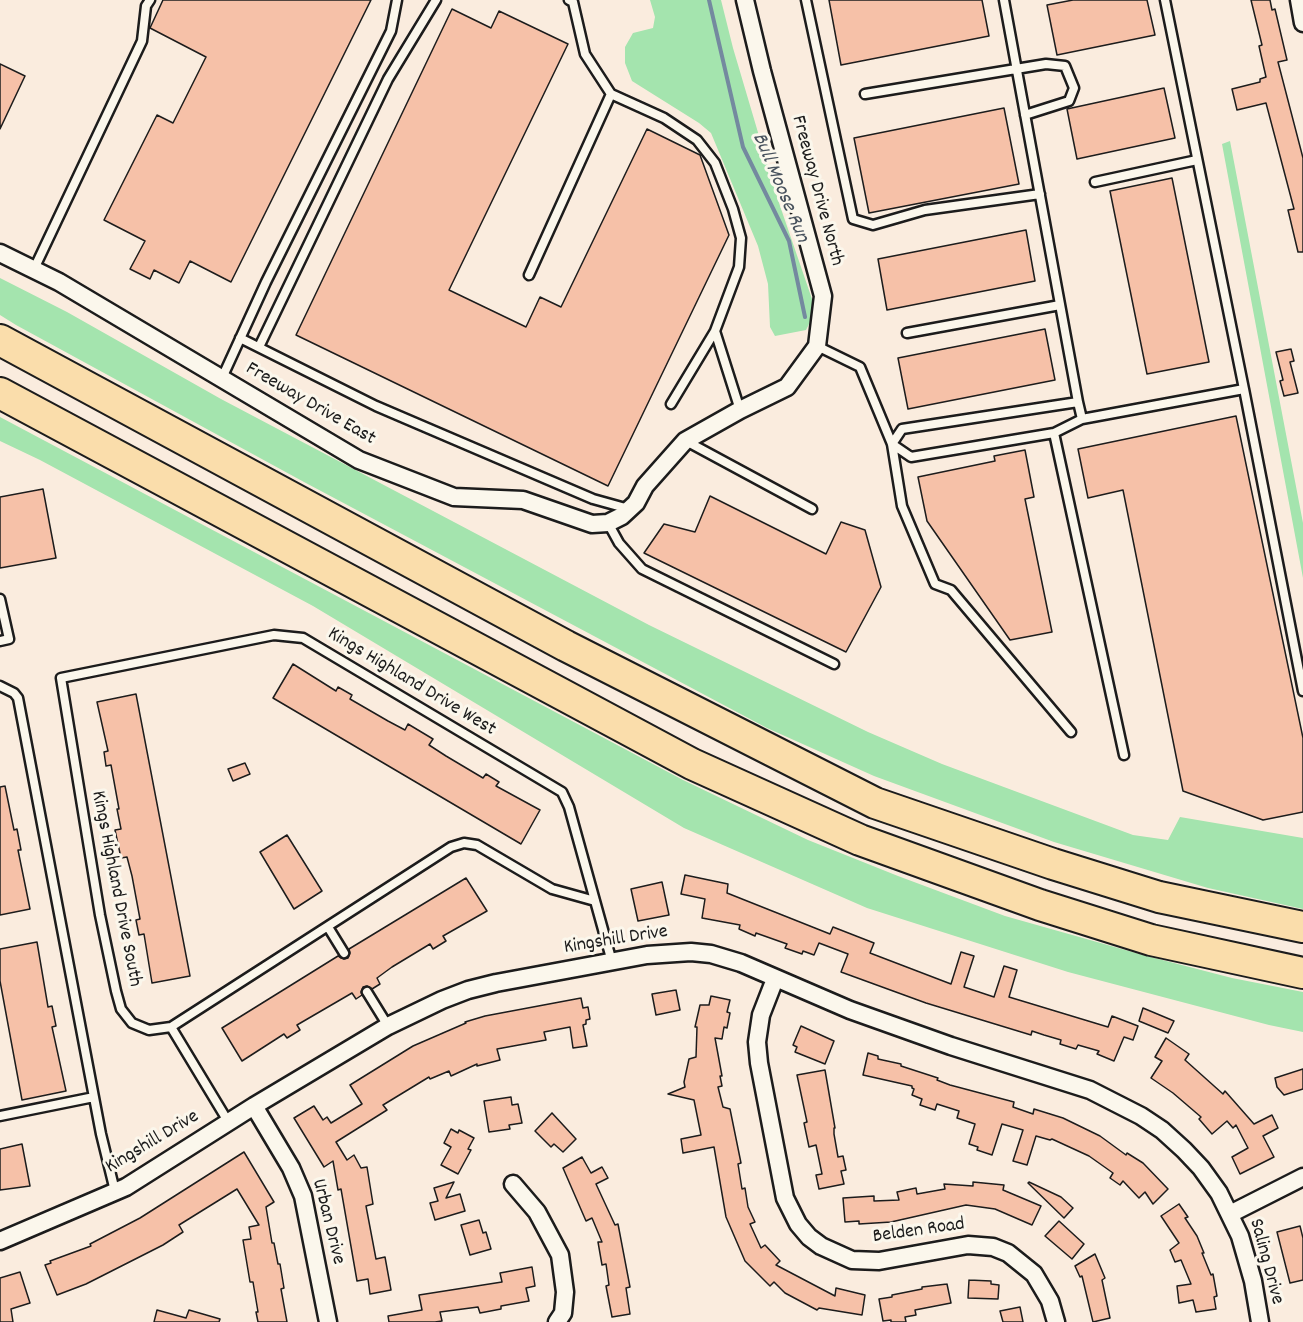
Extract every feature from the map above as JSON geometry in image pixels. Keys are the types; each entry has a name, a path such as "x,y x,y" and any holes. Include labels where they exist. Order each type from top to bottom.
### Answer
{"highway":[{"path":"0,340 566,646 875,803 1053,864 1160,897 1303,927"},
{"path":"0,393 692,764 860,840 1040,905 1151,940 1303,973"}],"street":[{"name":"Freeway Drive North","path":"745,0 823,296 818,346"},
{"path":"1299,0 1303,23"},
{"name":"Freeway Drive East","path":"0,253 59,282 359,460 454,497 523,500 592,524 619,516"},
{"path":"619,516 636,503 645,486 685,441 786,387 818,346"},
{"name":"Kingshill Drive","path":"0,1241 126,1187 254,1106 413,1013 468,990 612,962 691,951 727,959 861,1014 951,1046 1090,1090 1115,1101 1162,1130 1184,1150 1201,1168 1230,1214"},
{"name":"Belden Road","path":"775,979 760,1015 757,1042 785,1198 798,1224 821,1246 852,1260 879,1261 968,1245 987,1246 1008,1253 1034,1274 1050,1300 1056,1322"},
{"name":"Urban Drive","path":"254,1106 291,1168 303,1196 328,1322"},
{"path":"1230,1214 1303,1177"},
{"path":"513,1184 537,1212 560,1255 565,1292 563,1313 557,1322"},
{"name":"Saling Drive","path":"1230,1214 1248,1261 1260,1322"}],"lane":[{"path":"34,269 142,41 146,6 150,0"},
{"path":"222,378 391,31 397,0"},
{"path":"259,347 388,79 436,0"},
{"path":"568,0 573,2 585,54 611,94 664,118 681,129 697,140 716,163 741,238 740,267 715,331 670,404"},
{"path":"806,0 853,219 873,225 924,210 1040,194"},
{"path":"1004,0 1082,419"},
{"path":"1165,0 1303,691"},
{"path":"865,94 1017,68 1046,64 1065,66 1074,88 1068,101 1025,115"},
{"path":"529,275 611,94"},
{"path":"1095,182 1197,160"},
{"path":"907,333 1060,305"},
{"path":"715,331 740,410"},
{"path":"240,338 376,406 593,499 619,516 619,543 642,569 834,664"},
{"path":"818,346 860,367 892,444 902,506 935,584 951,590 1071,732"},
{"path":"892,444 911,457 1054,433 1082,419 1244,389"},
{"path":"892,444 902,429 1078,402"},
{"path":"1054,433 1124,755"},
{"path":"685,441 812,509"},
{"path":"0,598 9,639 0,640"},
{"name":"Kings Highland Drive West","path":"61,678 274,635 303,638 562,792 569,807 612,962"},
{"name":"Kings Highland Drive South","path":"61,678 100,915 121,1009 132,1023 149,1030 171,1027"},
{"path":"0,686 14,693 18,698 94,1097 115,1191"},
{"path":"229,1123 171,1027 452,847 464,843 477,845 552,889 595,901"},
{"path":"328,927 344,953"},
{"path":"368,992 388,1026"},
{"path":"0,1116 94,1097"}],"green space":[{"path":"650,0 721,0 778,200 812,299 812,318 806,330 775,336 770,327 768,284 758,246 711,133 632,81 625,63 625,47 633,33 653,28 655,17"},
{"path":"1230,141 1303,523 1303,578 1222,144"},
{"path":"0,278 67,312 221,399 649,625 868,732 942,764 1133,835 1168,840 1180,817 1303,838 1303,909 1208,888 1054,842 874,776 767,728 304,482 16,325 0,315"},
{"path":"0,417 683,780 808,840 1005,916 1232,978 1303,992 1303,1032 1068,972 867,908 684,828 313,606 40,460 0,441"}],"building":[{"path":"163,0 371,0 231,282 190,261 179,283 154,270 150,279 130,269 145,241 104,220 157,115 173,123 206,57 150,28"},
{"path":"829,0 982,0 989,36 841,65"},
{"path":"1073,0 1147,0 1155,35 1057,55 1047,5"},
{"path":"1251,0 1270,0 1272,10 1275,9 1287,60 1278,62 1303,158 1303,252 1298,252 1288,210 1294,209 1266,103 1237,110 1232,89 1260,82 1260,79 1266,77 1259,46 1262,45"},
{"path":"452,9 491,28 499,11 568,44 449,290 526,327 540,297 561,307 647,129 700,155 729,235 608,486 296,335"},
{"path":"0,64 25,76 0,129"},
{"path":"1164,88 1175,138 1077,159 1067,109"},
{"path":"1004,108 1019,184 869,213 854,138"},
{"path":"1172,178 1209,362 1147,374 1110,191"},
{"path":"1026,230 1035,281 887,310 878,259"},
{"path":"1045,329 1055,380 908,409 898,358"},
{"path":"1291,349 1294,361 1290,362 1298,393 1284,396 1280,381 1283,380 1276,352"},
{"path":"1236,416 1303,738 1303,812 1263,820 1183,791 1123,490 1088,498 1078,449"},
{"path":"1025,450 1034,497 1025,499 1052,632 1010,640 927,521 918,477 995,461 994,456"},
{"path":"43,489 56,558 0,568 0,497"},
{"path":"710,496 826,554 841,522 865,530 881,587 846,652 644,553 664,524 695,532"},
{"path":"293,664 336,691 338,687 352,695 350,699 405,730 408,724 433,739 429,745 483,778 486,774 499,782 496,786 540,810 521,844 273,698"},
{"path":"136,694 190,976 152,983 144,934 139,935 136,920 140,919 132,876 127,857 121,858 115,830 121,829 117,809 119,809 111,765 106,766 104,752 108,751 97,702"},
{"path":"245,763 250,774 233,781 228,769"},
{"path":"5,786 14,830 17,829 21,850 18,850 30,909 0,915 0,787"},
{"path":"287,835 322,891 294,909 260,852"},
{"path":"685,875 728,884 727,893 830,934 833,927 874,943 870,953 951,984 961,952 974,956 964,987 994,997 1004,966 1017,970 1009,997 1108,1027 1112,1016 1138,1026 1133,1040 1124,1037 1114,1061 1097,1054 1099,1051 1078,1045 1076,1049 1060,1044 1061,1040 1032,1031 1031,1035 926,1003 841,972 848,954 819,943 814,955 803,951 802,954 785,948 787,944 756,933 755,936 739,929 740,925 702,918 705,899 681,894"},
{"path":"466,878 487,911 443,936 446,941 433,949 430,944 392,967 377,978 380,984 372,989 367,986 363,987 362,995 356,999 352,993 297,1025 300,1030 287,1038 284,1034 242,1061 222,1028 338,956 348,958 349,949"},
{"path":"662,882 669,915 638,921 631,889"},
{"path":"37,942 48,1007 52,1006 56,1026 52,1027 66,1091 22,1100 0,981 0,949"},
{"path":"676,990 680,1010 656,1015 652,994"},
{"path":"711,996 730,1000 727,1028 724,1027 722,1039 715,1038 722,1076 720,1076 722,1086 718,1087 723,1107 730,1109 741,1163 738,1164 742,1189 745,1188 748,1207 755,1222 750,1224 761,1248 765,1245 780,1261 776,1265 835,1296 836,1288 865,1295 862,1315 819,1308 817,1310 785,1293 774,1282 770,1286 745,1261 726,1217 714,1147 683,1153 681,1139 701,1135 694,1100 668,1094 685,1087 689,1059 696,1057 697,1027 695,1027 700,1005 709,1005"},
{"path":"581,998 583,1008 588,1007 590,1019 586,1020 586,1024 583,1025 587,1046 573,1048 570,1027 544,1032 546,1040 497,1049 500,1060 477,1066 477,1064 451,1076 449,1071 430,1079 429,1077 383,1105 387,1110 336,1142 347,1160 354,1155 361,1168 367,1167 373,1204 366,1206 376,1259 385,1257 391,1290 370,1294 368,1279 357,1281 341,1189 338,1190 333,1161 324,1167 294,1118 314,1106 323,1120 327,1117 331,1123 362,1104 350,1085 413,1046 465,1022 485,1016"},
{"path":"1143,1008 1174,1021 1168,1033 1139,1021"},
{"path":"801,1026 834,1041 825,1064 795,1052 797,1047 793,1045"},
{"path":"1166,1038 1189,1054 1185,1060 1223,1094 1225,1091 1254,1124 1272,1115 1278,1128 1263,1136 1274,1157 1240,1174 1232,1157 1248,1148 1236,1125 1233,1128 1227,1121 1212,1134 1199,1119 1201,1117 1151,1078 1162,1061 1155,1057"},
{"path":"868,1053 878,1056 878,1059 901,1064 901,1066 938,1078 937,1080 950,1085 1014,1102 1013,1107 1033,1114 1034,1109 1063,1118 1100,1136 1126,1155 1127,1153 1143,1163 1168,1189 1153,1204 1145,1192 1139,1198 1123,1181 1120,1185 1110,1178 1113,1173 1089,1156 1052,1139 1036,1136 1027,1165 1013,1161 1023,1130 1002,1124 992,1155 977,1150 978,1147 969,1144 975,1124 957,1118 959,1111 937,1104 935,1110 920,1105 922,1099 912,1095 914,1089 912,1086 863,1075"},
{"path":"1303,1069 1303,1089 1284,1095 1277,1087 1275,1078"},
{"path":"825,1070 838,1157 843,1156 846,1170 841,1171 844,1184 819,1189 816,1175 822,1174 816,1145 809,1147 804,1123 807,1122 797,1075"},
{"path":"511,1097 512,1105 518,1104 522,1123 509,1125 510,1129 489,1132 484,1101"},
{"path":"552,1113 576,1139 563,1152 554,1144 551,1147 535,1131"},
{"path":"451,1129 458,1133 459,1130 474,1138 468,1149 471,1150 458,1174 441,1165 451,1147 444,1143"},
{"path":"22,1144 30,1186 0,1190 0,1149"},
{"path":"244,1152 274,1202 266,1207 272,1243 274,1243 278,1264 280,1264 284,1288 281,1289 287,1322 258,1322 253,1282 250,1282 243,1240 251,1239 249,1227 259,1225 237,1189 179,1225 183,1232 163,1245 86,1284 57,1295 45,1265 51,1263 50,1261 91,1246 90,1244 140,1218"},
{"path":"582,1157 591,1173 602,1167 608,1178 596,1184 615,1225 618,1224 630,1287 626,1288 630,1314 612,1317 606,1286 609,1285 606,1264 602,1265 598,1242 602,1242 592,1218 586,1221 563,1168"},
{"path":"454,1182 446,1198 460,1194 465,1211 435,1220 430,1203 438,1201 434,1188"},
{"path":"973,1182 1004,1185 1003,1190 1041,1206 1032,1225 995,1209 966,1205 891,1222 859,1224 859,1221 845,1222 843,1198 874,1196 874,1201 899,1200 897,1192 916,1188 917,1194 945,1189 944,1184 973,1186"},
{"path":"1029,1182 1061,1197 1073,1208 1064,1218"},
{"path":"1179,1204 1188,1217 1185,1218 1197,1236 1211,1275 1213,1274 1217,1296 1214,1297 1216,1309 1196,1312 1193,1300 1179,1303 1177,1286 1191,1284 1181,1260 1175,1262 1170,1250 1179,1243 1161,1216"},
{"path":"479,1220 483,1233 486,1232 491,1249 470,1255 461,1225"},
{"path":"1059,1221 1084,1244 1072,1259 1045,1236"},
{"path":"1300,1226 1303,1238 1303,1280 1290,1283 1277,1232"},
{"path":"1095,1254 1105,1278 1102,1280 1110,1318 1093,1322 1082,1276 1080,1277 1075,1266"},
{"path":"532,1267 535,1286 526,1288 529,1301 501,1306 501,1309 480,1313 478,1307 440,1312 442,1321 389,1322 388,1316 422,1310 419,1295 502,1282 500,1273"},
{"path":"20,1272 30,1303 11,1309 13,1322 0,1322 0,1278"},
{"path":"969,1280 991,1281 991,1284 999,1285 998,1299 968,1298"},
{"path":"947,1284 951,1303 915,1310 916,1315 905,1317 906,1322 883,1321 879,1299 922,1289 922,1287"},
{"path":"1020,1307 1023,1322 1003,1322 1000,1311"},
{"path":"157,1310 186,1318 189,1310 220,1319 219,1322 154,1322"}],"waterway":[{"name":"Bull Moose Run","path":"709,0 743,147 789,241 805,317"}]}
